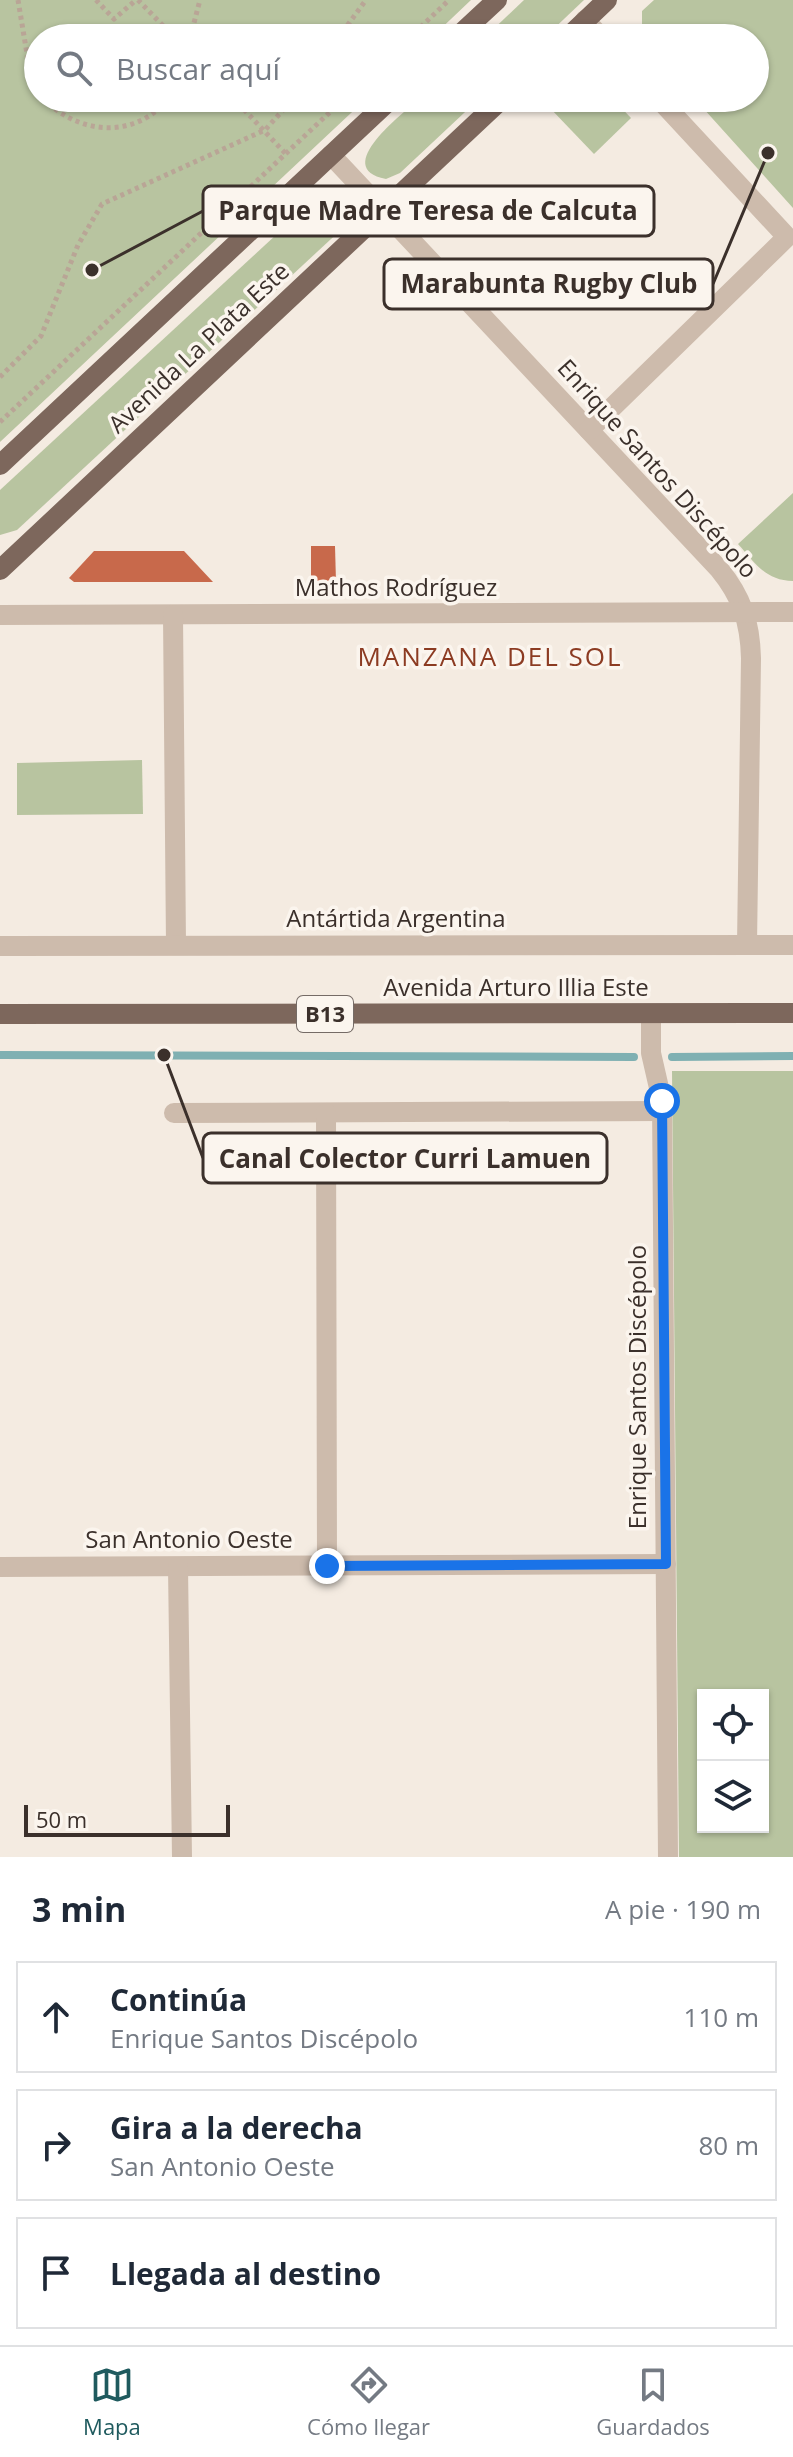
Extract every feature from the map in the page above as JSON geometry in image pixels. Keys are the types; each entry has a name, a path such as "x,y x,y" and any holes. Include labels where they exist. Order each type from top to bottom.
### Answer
{"main road":[{"path":"471,24 497,0"},
{"path":"581,24 607,0"},
{"name":"Avenida La Plata Este","path":"0,465 377,112"},
{"name":"Avenida La Plata Este","path":"0,570 488,112"},
{"name":"Avenida Arturo Illia Este","path":"0,1014 793,1013"}],"street":[{"path":"585,20 589,24"},
{"path":"589,430 787,237 671,112"},
{"name":"Enrique Santos Discépolo","path":"331,155 719,569 746,612 751,658 747,945"},
{"name":"Mathos Rodríguez","path":"0,615 793,612"},
{"path":"173,615 176,945"},
{"name":"Antártida Argentina","path":"0,946 793,945"},
{"name":"Enrique Santos Discépolo","path":"651,1014 651,1053 661,1087 662,1111 668,1857"},
{"path":"174,1113 662,1111"},
{"path":"326,1113 327,1566"},
{"name":"San Antonio Oeste","path":"0,1567 666,1564"},
{"path":"178,1567 182,1857"}],"path":[{"path":"18,0 24,36"},
{"path":"96,0 114,19 137,0 161,24"},
{"path":"194,24 200,0"},
{"path":"348,24 366,0"},
{"path":"424,24 449,0"},
{"path":"57,112 80,124 105,130 129,126 155,112"},
{"path":"247,112 286,154"},
{"path":"0,377 41,336 78,245 102,204 265,130 281,112"},
{"path":"0,422 330,112"}],"green space":[{"path":"0,0 471,0 446,24 24,24 24,112 352,112 0,442"},
{"path":"524,0 584,0 559,24 499,24"},
{"path":"654,0 793,0 793,208 707,112 769,112 769,24 642,24 642,11"},
{"path":"404,112 465,112 400,173 386,179 371,173 365,164 368,152 387,127"},
{"path":"554,112 625,112 631,118 594,154"},
{"path":"329,191 342,196 349,204 350,215 344,227 17,530 0,535 0,490 317,197"},
{"path":"793,493 793,581 768,574 738,544"},
{"path":"142,760 143,814 17,815 17,763"},
{"path":"672,1071 793,1071 793,1857 679,1857"}],"building":[{"path":"311,546 335,546 336,582 311,582"},
{"path":"94,551 184,551 213,582 74,582 69,578"}],"waterway":[{"path":"0,1055 634,1057"},
{"path":"672,1057 793,1056"}],"place":[{"name":"Marabunta Rugby Club","path":"768,153"},
{"name":"Parque Madre Teresa de Calcuta","path":"92,270"},
{"name":"Canal Colector Curri Lamuen","path":"164,1055"}],"district":[{"name":"MANZANA DEL SOL","path":"490,657"}],"route":[{"path":"327,1566 666,1564 662,1101"}]}
